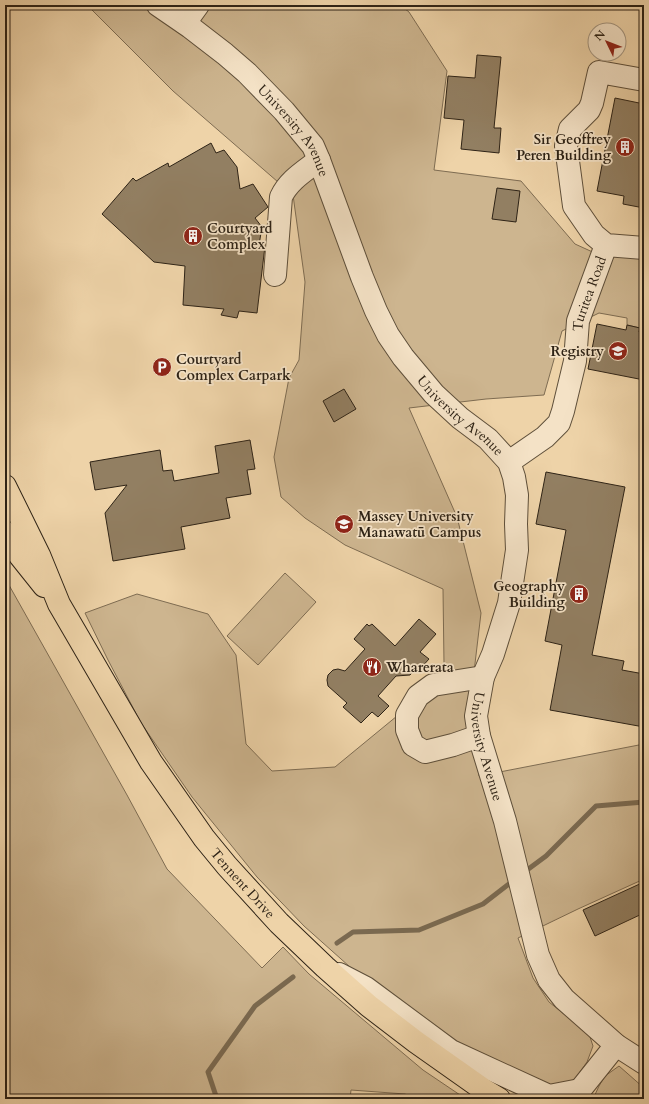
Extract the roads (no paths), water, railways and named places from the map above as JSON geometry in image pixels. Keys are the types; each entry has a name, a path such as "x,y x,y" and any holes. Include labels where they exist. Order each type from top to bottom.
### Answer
{"main road":[{"name":"Tennent Drive","path":"5,486 39,555 58,604"},
{"name":"Tennent Drive","path":"5,532 20,556 58,604 151,762 204,838 227,866 279,923 369,1006 416,1042 499,1099"}],"street":[{"name":"University Avenue","path":"158,5 185,23 248,73 284,111 313,146 362,277 388,335 403,357 434,394 447,407 488,439 509,462 514,477 517,495 517,550 509,603 493,654 483,677 476,716 479,736 505,821 538,955 549,980 564,999 616,1045 644,1063"},
{"path":"185,23 198,5"},
{"name":"Turitea Road","path":"644,80 599,72 589,110 570,129 566,146 574,206 594,235 606,244 644,248"},
{"path":"275,275 281,197 291,182 319,160"},
{"name":"Turitea Road","path":"509,462 545,438 559,423 575,361 578,321 606,244"},
{"path":"479,736 453,745 425,752 413,745 407,730 407,715 418,696 433,685 483,677"},
{"path":"325,967 366,988 451,1051 549,1096 581,1095 616,1045"}],"waterway":[{"path":"523,873 546,856 596,806 644,802"},
{"path":"337,943 353,932 419,930 483,904 514,880"},
{"path":"217,1099 208,1072 255,1006 293,977"}],"place":[{"name":"Sir Geoffrey Peren Building","path":"625,147"},
{"name":"Courtyard Complex","path":"193,236"},
{"name":"Registry","path":"618,351"},
{"name":"Courtyard Complex Carpark","path":"162,367"},
{"name":"Massey University Manawatū Campus","path":"344,524"},
{"name":"Geography Building","path":"579,594"},
{"name":"Wharerata","path":"372,667"}]}
